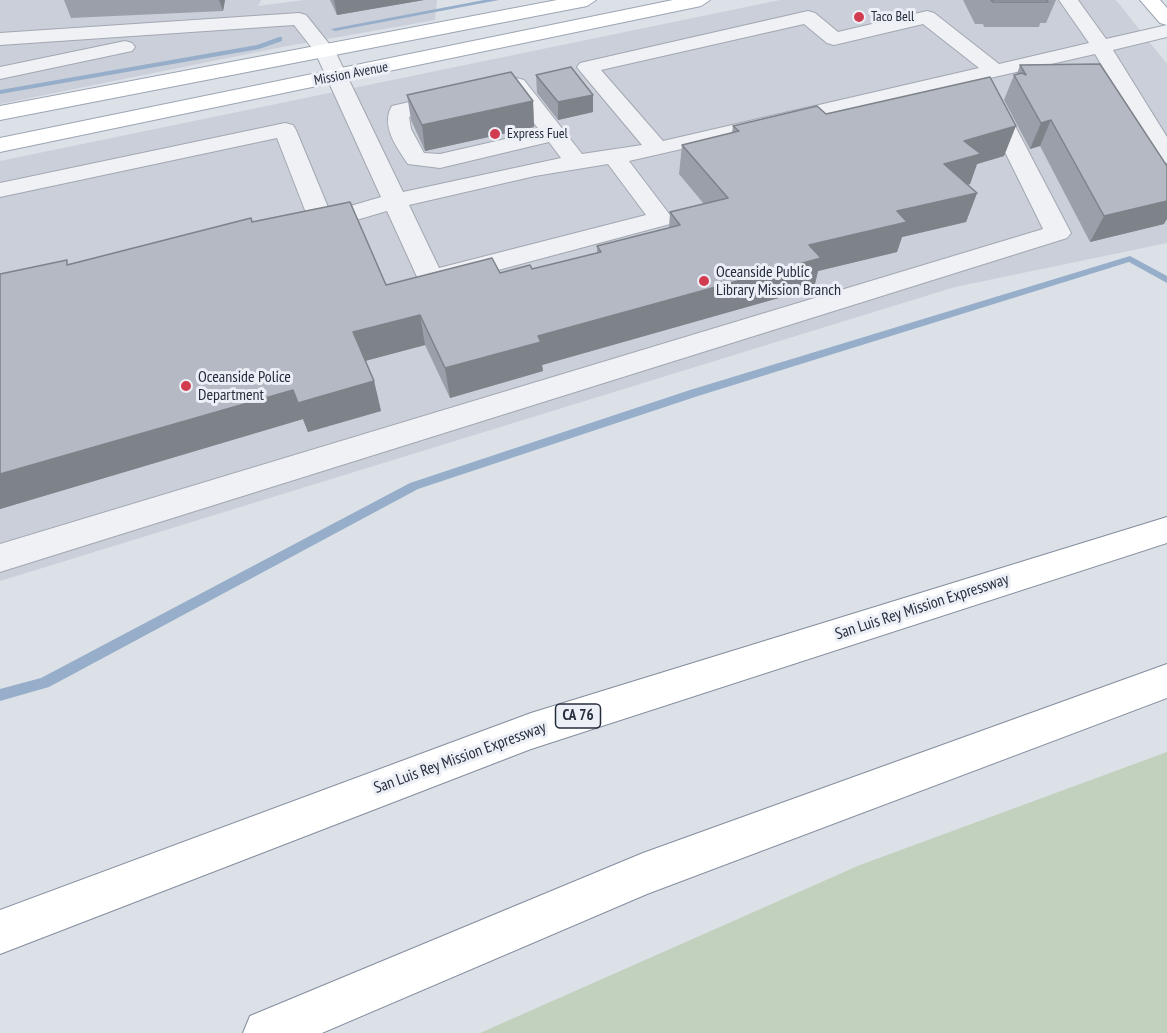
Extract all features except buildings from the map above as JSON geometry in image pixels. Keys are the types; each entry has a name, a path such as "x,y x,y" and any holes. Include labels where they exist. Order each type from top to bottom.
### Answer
{"main road":[{"name":"Mission Avenue","path":"0,113 586,0"},
{"name":"Mission Avenue","path":"0,145 701,0"},
{"path":"1149,0 1166,20"},
{"name":"San Luis Rey Mission Expressway","path":"0,932 531,731 1167,530"},
{"path":"267,1033 643,874 1167,681"}],"lane":[{"path":"1068,0 1101,46 1167,156"},
{"path":"0,558 1058,233 986,73 927,18 834,39 808,18 587,67 658,149"},
{"path":"0,39 299,19 325,51 431,279 661,219 613,155"},
{"path":"290,231 395,201 576,162 658,149 1101,46 1166,20"},
{"path":"0,73 246,22"},
{"path":"554,134 454,158 427,162 416,159 397,122 400,111 512,83 554,134 576,162"},
{"path":"0,190 285,130 322,222"},
{"path":"454,158 468,185"}],"shaded area":[{"path":"0,0 261,0 258,6 304,0 437,0 435,20 282,47 0,104"},
{"path":"780,0 1116,0 1167,64 1167,243 955,287 0,581 0,161"}],"green space":[{"path":"1167,752 1167,1033 480,1033 860,865"}],"waterway":[{"path":"335,29 496,0"},
{"path":"0,92 259,47 279,39"},
{"path":"0,695 44,683 414,486 694,393 1130,259 1167,280"}],"place":[{"name":"Taco Bell","path":"859,17"},
{"name":"Express Fuel","path":"495,134"},
{"name":"Oceanside Public Library Mission Branch","path":"704,281"},
{"name":"Oceanside Police Department","path":"186,386"}]}
